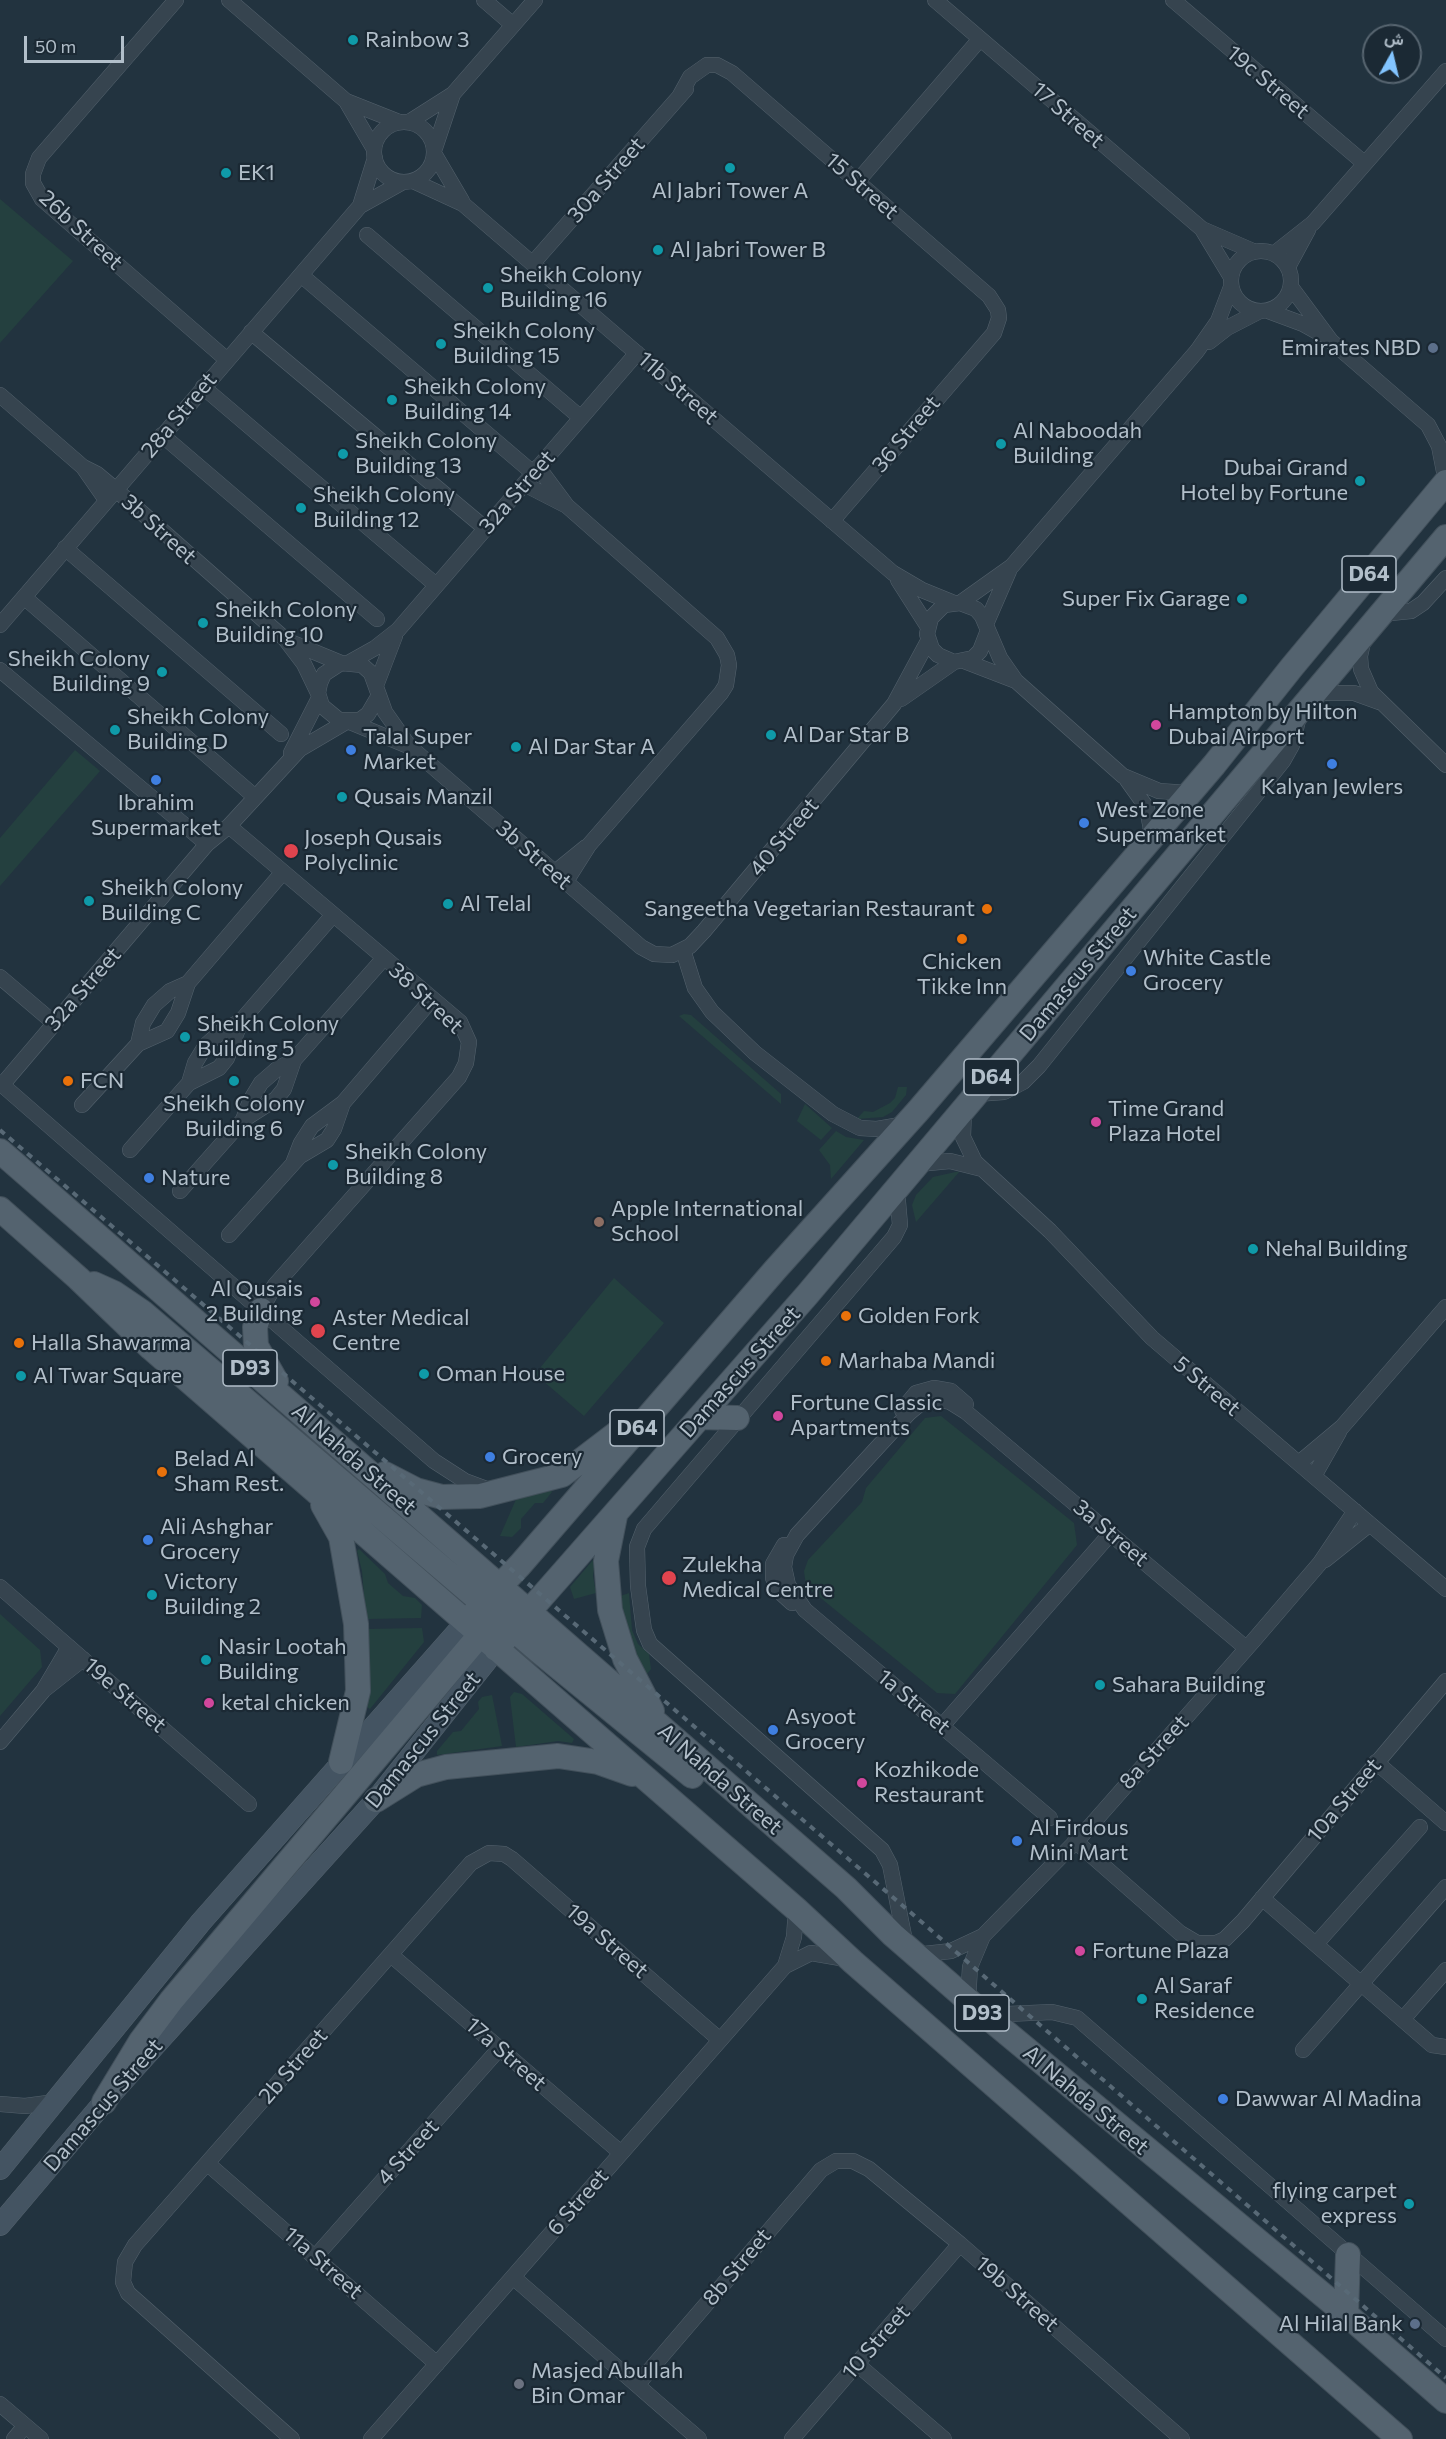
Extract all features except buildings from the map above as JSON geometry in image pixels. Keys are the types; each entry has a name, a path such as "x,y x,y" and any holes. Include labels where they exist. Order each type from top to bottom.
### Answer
{"main road":[{"name":"Damascus Street","path":"0,2169 201,1922 341,1762 481,1635 506,1607 655,1408 906,1124 1188,793 1446,482"},
{"name":"Damascus Street","path":"0,2225 104,2102 376,1800 481,1635 506,1607 617,1510 700,1417 897,1190 1446,537"},
{"name":"Al Nahda Street","path":"0,1150 350,1456 506,1607 662,1729 846,1888 904,1945 976,2008 1346,2314 1446,2401"},
{"name":"D93","path":"0,1209 78,1278 128,1328 650,1784 796,1908 853,1962 1400,2439"},
{"path":"78,1278 114,1293 142,1312 506,1607 851,1907 904,1945"},
{"path":"261,1310 255,1327 256,1346 264,1365 297,1409"},
{"path":"350,1456 405,1486 428,1494 467,1498 562,1475 631,1423 655,1408"},
{"path":"700,1417 737,1418"},
{"path":"312,1488 341,1537 356,1624 358,1691 341,1762"},
{"path":"617,1510 606,1561 612,1619 625,1659 662,1729"},
{"path":"104,2102 141,2041 171,2001 481,1635"},
{"path":"376,1800 401,1782 431,1770 558,1756 598,1762 650,1784"},
{"path":"1346,2314 1348,2255"}],"street":[{"name":"26b Street","path":"176,0 39,158 33,174 33,183 42,200 226,359"},
{"path":"229,0 346,101 427,131 435,152"},
{"path":"484,0 513,25"},
{"path":"374,154 382,131 404,122 453,94 535,0"},
{"name":"17 Street","path":"935,0 1202,229 1253,251"},
{"name":"19c Street","path":"1173,0 1364,163"},
{"path":"857,182 980,39"},
{"name":"15 Street","path":"679,97 690,77 707,65 724,68 741,82 981,290 991,314 981,348"},
{"path":"1275,253 1312,223 1446,71"},
{"path":"346,101 385,175 408,181 423,175 431,166 453,94"},
{"name":"30a Street","path":"533,263 679,97"},
{"name":"11b Street","path":"435,152 464,204"},
{"name":"28a Street","path":"360,206 374,154"},
{"name":"28a Street","path":"0,625 226,359 360,206 408,181"},
{"name":"11b Street","path":"408,181 464,204 893,573 922,590 957,603"},
{"path":"1288,267 1312,223"},
{"name":"17 Street","path":"1202,229 1231,282"},
{"path":"367,235 581,418"},
{"path":"1016,681 938,655 928,634 937,611 957,603 1012,566 1197,351 1218,321 1238,261 1253,251 1275,253 1288,267 1291,287 1287,298 1278,306 1227,328 1197,351"},
{"path":"301,275 709,632 722,660 721,681 713,701 559,878"},
{"path":"1231,282 1242,304 1303,324 1332,341 1428,425 1439,446 1446,482"},
{"path":"1291,287 1332,341"},
{"path":"251,332 486,529"},
{"name":"36 Street","path":"832,521 981,348"},
{"name":"32a Street","path":"346,663 375,648 398,630 637,353"},
{"path":"202,387 436,585"},
{"name":"3b Street","path":"0,395 111,494 285,639 318,656 346,663"},
{"path":"1428,425 1446,431"},
{"path":"162,435 377,619"},
{"path":"532,475 567,506"},
{"path":"65,548 281,734"},
{"path":"959,662 980,651 1012,566"},
{"name":"11b Street","path":"893,573 928,634"},
{"path":"1446,578 1423,603 1411,611 1374,622 1360,656 1361,669 1371,692 1446,765"},
{"path":"24,597 255,796"},
{"path":"957,603 976,609 1016,681 1123,776 1148,808 1152,835"},
{"name":"32a Street","path":"377,690 398,630"},
{"name":"40 Street","path":"664,956 683,950 704,931 894,704 928,634"},
{"name":"3b Street","path":"285,639 304,664 319,696"},
{"name":"40 Street","path":"894,704 959,662"},
{"path":"346,663 362,665 371,673 377,690 368,714 348,722 332,717 319,696 324,674 346,663"},
{"path":"0,670 207,844"},
{"name":"3b Street","path":"377,690 409,746 641,947 664,956"},
{"path":"1307,700 1347,692 1379,702"},
{"name":"32a Street","path":"287,761 319,696"},
{"name":"32a Street","path":"1,1084 207,844 229,826 287,761 315,739 348,722"},
{"name":"3b Street","path":"348,722 409,746"},
{"path":"1123,776 1159,791 1188,793"},
{"name":"38 Street","path":"229,826 460,1022 467,1034 469,1049 463,1070 275,1285 261,1310"},
{"path":"82,1105 138,1044 167,1031 178,1013 188,983 283,872"},
{"path":"189,1083 214,1072 223,1063 241,1021 333,915"},
{"path":"683,950 695,988 712,1012 755,1053 833,1114 860,1128 877,1129 906,1124"},
{"path":"243,1120 250,1101 261,1083 277,1069 294,1060 384,958"},
{"path":"0,977 54,1023"},
{"path":"138,1044 143,1023 154,1005 170,992 188,983"},
{"path":"229,1235 294,1161 327,1140 334,1129 343,1103 432,999"},
{"path":"130,1150 189,1083 195,1063 206,1045 222,1031 241,1021"},
{"path":"180,1191 243,1120 276,1099 284,1089 294,1060"},
{"path":"1,1084 434,1461 465,1481 495,1492"},
{"name":"5 Street","path":"970,1102 962,1128 966,1146 981,1169 1050,1231 1152,1338 1446,1589"},
{"name":"5 Street","path":"919,1164 950,1161 981,1169"},
{"path":"897,1190 901,1218 898,1231 644,1530 638,1542 638,1587 646,1637 655,1650 882,1850 890,1865 904,1945"},
{"path":"1299,1463 1341,1427 1446,1307"},
{"name":"3a Street","path":"886,1435 921,1403 936,1399 950,1402 975,1420 1111,1533 1246,1648"},
{"path":"1314,1476 1341,1427"},
{"name":"1a Street","path":"886,1435 797,1535 778,1551 772,1571 781,1593 805,1610 1050,1818"},
{"name":"8a Street","path":"904,1945 951,1951 983,1936 1076,1841 1246,1648 1320,1563 1355,1511"},
{"name":"8a Street","path":"1320,1563 1370,1524"},
{"path":"942,1726 1111,1533"},
{"name":"19e Street","path":"0,1587 249,1804"},
{"path":"0,1742 43,1690 69,1647"},
{"path":"43,1690 83,1659"},
{"name":"10a Street","path":"1076,1841 1180,1934 1192,1948 1211,1953 1229,1946 1243,1921 1446,1681"},
{"path":"1376,1762 1446,1823"},
{"path":"1316,1944 1420,1827"},
{"name":"2b Street","path":"291,2439 128,2293 123,2282 122,2271 130,2253 471,1863 489,1853"},
{"name":"19a Street","path":"489,1853 504,1854 512,1859 720,2040"},
{"path":"1303,2050 1446,1887"},
{"path":"1262,1898 1432,2045 1446,2047"},
{"name":"6 Street","path":"372,2439 784,1966 794,1937 796,1908"},
{"name":"8a Street","path":"976,2008 970,1967 983,1936"},
{"name":"6 Street","path":"784,1966 811,1953 853,1962"},
{"name":"17a Street","path":"391,1955 621,2154"},
{"path":"1403,2019 1446,1970"},
{"path":"976,2008 1052,2012 1077,2018 1446,2338"},
{"name":"4 Street","path":"316,2256 500,2049"},
{"path":"0,2104 25,2106 55,2102"},
{"path":"0,2151 0,2169"},
{"name":"19b Street","path":"845,2160 853,2161 869,2169 960,2244 1182,2439"},
{"name":"8b Street","path":"637,2385 821,2170 828,2164 845,2160"},
{"name":"11a Street","path":"208,2164 437,2364"},
{"name":"10 Street","path":"792,2439 960,2244"},
{"path":"513,2277 699,2439"},
{"path":"857,2364 944,2439"},
{"path":"0,2404 41,2439"},
{"path":"14,2439 25,2426"}],"green space":[{"path":"0,199 73,261 0,343"},
{"path":"75,750 100,771 0,886 0,838"},
{"path":"691,1015 781,1094 781,1104 679,1016"},
{"path":"898,1087 907,1087 906,1095 892,1112 883,1117 857,1119 864,1111 873,1112 890,1103 895,1098"},
{"path":"805,1104 832,1128 821,1140 797,1121"},
{"path":"836,1131 846,1137 864,1140 831,1179 830,1165 819,1150"},
{"path":"960,1171 916,1222 912,1205 916,1195 933,1177"},
{"path":"614,1278 664,1323 584,1416 535,1374"},
{"path":"941,1416 1074,1523 1077,1545 955,1694 937,1693 806,1586 804,1571 808,1560 862,1502 866,1488 925,1418"},
{"path":"551,1489 552,1492 543,1503 535,1503 521,1519 521,1528 512,1537 500,1536 517,1497"},
{"path":"359,1549 385,1574 388,1583 403,1596 415,1598 422,1605 421,1618 366,1619 362,1571 357,1551"},
{"path":"595,1560 593,1576 596,1593 574,1599 570,1587"},
{"path":"629,1593 632,1630 638,1644 649,1654 651,1669 640,1683 615,1598"},
{"path":"0,1614 40,1650 42,1667 0,1716"},
{"path":"422,1628 424,1642 370,1709 367,1707 368,1629"},
{"path":"514,1692 522,1694 574,1739 572,1743 558,1741 516,1747 510,1697"},
{"path":"492,1695 502,1746 437,1755 437,1751 453,1732 461,1731 479,1709 478,1702 482,1697"}],"railway":[{"path":"0,1130 917,1918 1446,2378"}],"place":[{"name":"Rainbow 3","path":"353,40"},
{"name":"Al Jabri Tower A","path":"730,168"},
{"name":"EK1","path":"226,173"},
{"name":"Al Jabri Tower B","path":"658,250"},
{"name":"Sheikh Colony Building 16","path":"488,288"},
{"name":"Sheikh Colony Building 15","path":"441,344"},
{"name":"Emirates NBD","path":"1433,348"},
{"name":"Sheikh Colony Building 14","path":"392,400"},
{"name":"Al Naboodah Building","path":"1001,444"},
{"name":"Sheikh Colony Building 13","path":"343,454"},
{"name":"Dubai Grand Hotel by Fortune","path":"1360,481"},
{"name":"Sheikh Colony Building 12","path":"301,508"},
{"name":"Super Fix Garage","path":"1242,599"},
{"name":"Sheikh Colony Building 10","path":"203,623"},
{"name":"Sheikh Colony Building 9","path":"162,672"},
{"name":"Hampton by Hilton Dubai Airport","path":"1156,725"},
{"name":"Sheikh Colony Building D","path":"115,730"},
{"name":"Al Dar Star B","path":"771,735"},
{"name":"Al Dar Star A","path":"516,747"},
{"name":"Talal Super Market","path":"351,750"},
{"name":"Kalyan Jewlers","path":"1332,764"},
{"name":"Ibrahim Supermarket","path":"156,780"},
{"name":"Qusais Manzil","path":"342,797"},
{"name":"West Zone Supermarket","path":"1084,823"},
{"name":"Joseph Qusais Polyclinic","path":"291,851"},
{"name":"Sheikh Colony Building C","path":"89,901"},
{"name":"Al Telal","path":"448,904"},
{"name":"Sangeetha Vegetarian Restaurant","path":"987,909"},
{"name":"Chicken Tikke Inn","path":"962,939"},
{"name":"White Castle Grocery","path":"1131,971"},
{"name":"Sheikh Colony Building 5","path":"185,1037"},
{"name":"FCN","path":"68,1081"},
{"name":"Sheikh Colony Building 6","path":"234,1081"},
{"name":"Time Grand Plaza Hotel","path":"1096,1122"},
{"name":"Sheikh Colony Building 8","path":"333,1165"},
{"name":"Nature","path":"149,1178"},
{"name":"Apple International School","path":"599,1222"},
{"name":"Nehal Building","path":"1253,1249"},
{"name":"Al Qusais 2 Building","path":"315,1302"},
{"name":"Golden Fork","path":"846,1316"},
{"name":"Aster Medical Centre","path":"318,1331"},
{"name":"Halla Shawarma","path":"19,1343"},
{"name":"Marhaba Mandi","path":"826,1361"},
{"name":"Oman House","path":"424,1374"},
{"name":"Al Twar Square","path":"21,1376"},
{"name":"Fortune Classic Apartments","path":"778,1416"},
{"name":"Grocery","path":"490,1457"},
{"name":"Belad Al Sham Rest.","path":"162,1472"},
{"name":"Ali Ashghar Grocery","path":"148,1540"},
{"name":"Zulekha Medical Centre","path":"669,1578"},
{"name":"Victory Building 2","path":"152,1595"},
{"name":"Nasir Lootah Building","path":"206,1660"},
{"name":"Sahara Building","path":"1100,1685"},
{"name":"ketal chicken","path":"209,1703"},
{"name":"Asyoot Grocery","path":"773,1730"},
{"name":"Kozhikode Restaurant","path":"862,1783"},
{"name":"Al Firdous Mini Mart","path":"1017,1841"},
{"name":"Fortune Plaza","path":"1080,1951"},
{"name":"Al Saraf Residence","path":"1142,1999"},
{"name":"Dawwar Al Madina","path":"1223,2099"},
{"name":"flying carpet express","path":"1409,2204"},
{"name":"Al Hilal Bank","path":"1415,2324"},
{"name":"Masjed Abullah Bin Omar","path":"519,2384"}]}
